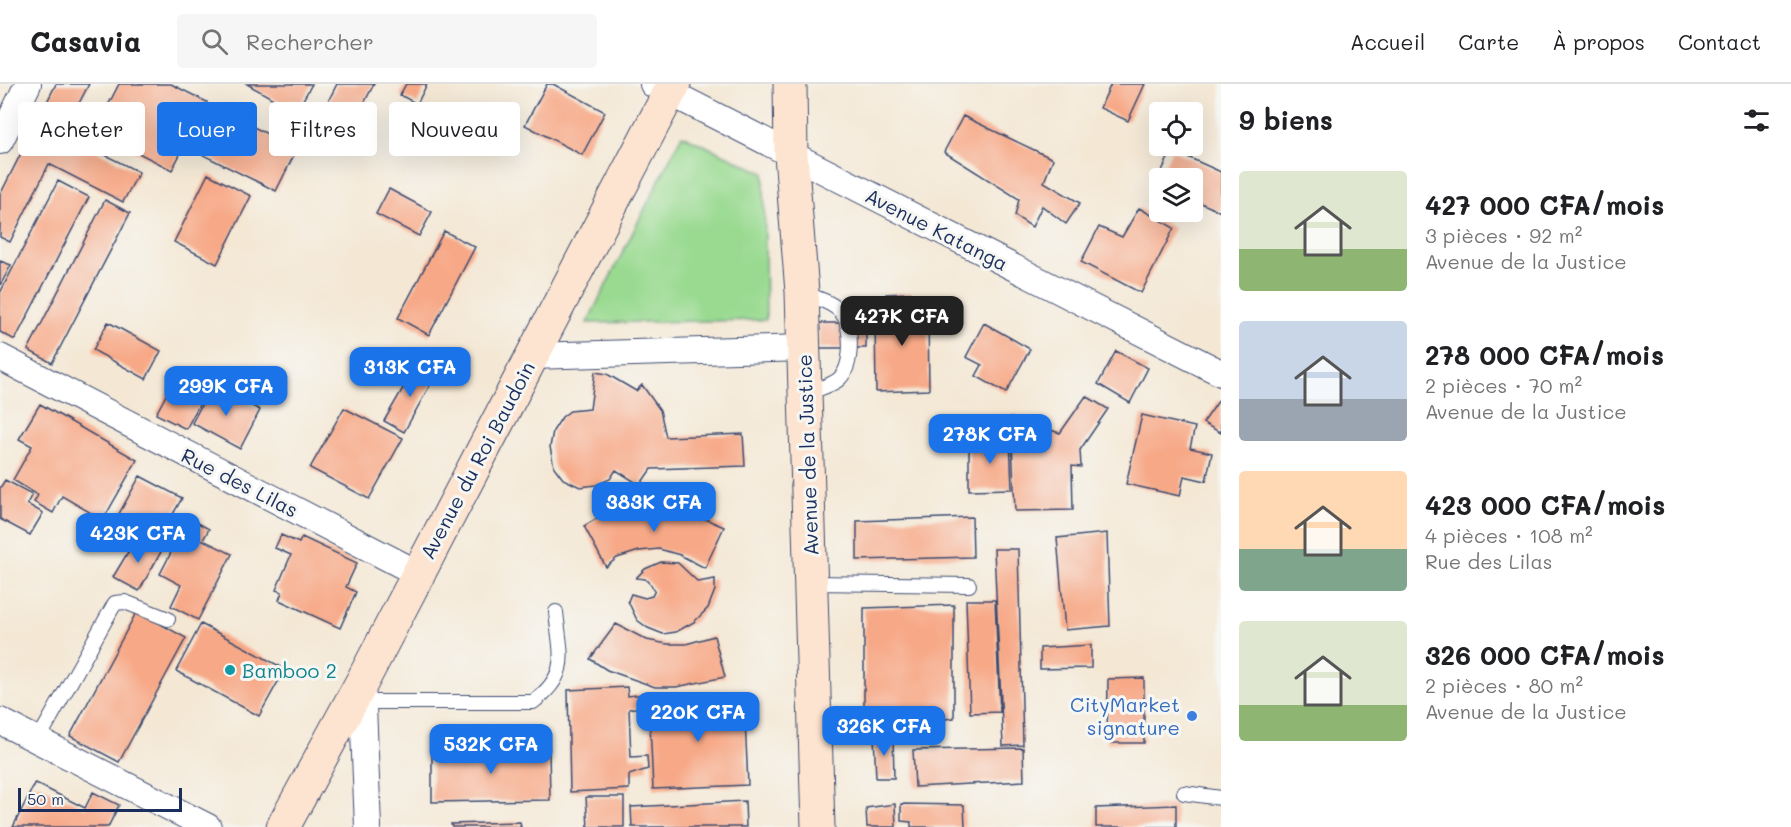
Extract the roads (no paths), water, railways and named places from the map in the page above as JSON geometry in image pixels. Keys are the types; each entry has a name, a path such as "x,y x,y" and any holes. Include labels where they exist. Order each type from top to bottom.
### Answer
{"street":[{"path":"0,141 28,84"},
{"name":"Avenue de la Justice","path":"790,84 791,155 802,292 818,827"},
{"name":"Avenue Katanga","path":"666,87 791,155 1221,373"},
{"name":"Avenue du Roi Baudoin","path":"283,827 362,692 417,573 531,356 666,87"},
{"path":"531,356 804,348"},
{"name":"Rue des Lilas","path":"0,357 417,573"},
{"path":"362,692 368,827"},
{"path":"0,722 208,827"}],"lane":[{"path":"802,292 831,304 840,312 847,321 848,351 848,364 840,379 805,394"},
{"path":"811,584 969,585"},
{"path":"38,740 115,603 125,602 168,619"},
{"path":"362,692 533,702 549,690 561,670 556,612"},
{"path":"1184,793 1221,798"}],"place":[{"name":"Bamboo 2","path":"230,670"},
{"name":"CityMarket signature","path":"1192,716"}]}
